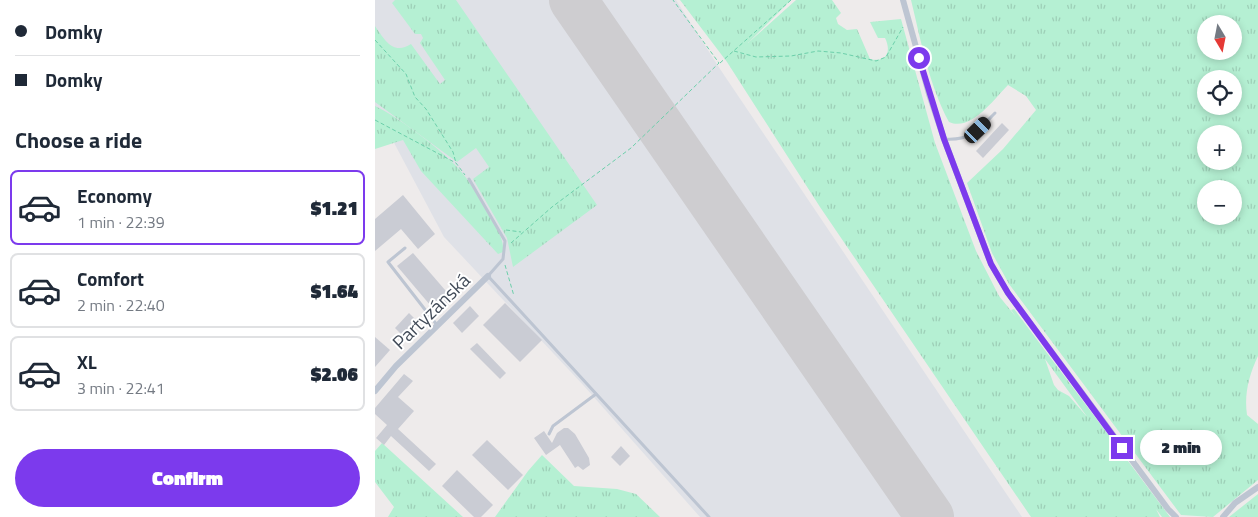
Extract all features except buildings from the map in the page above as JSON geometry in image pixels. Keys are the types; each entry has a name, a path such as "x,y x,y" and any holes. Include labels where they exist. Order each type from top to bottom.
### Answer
{"street":[{"path":"903,0 929,94 991,264 1008,293 1168,509 1176,517"},
{"name":"Partyzánská","path":"375,391 395,366 488,276"},
{"path":"1223,517 1235,503 1258,487"}],"lane":[{"path":"944,139 959,140 970,137 995,113"},
{"path":"469,179 507,246 503,259 488,276 709,517"},
{"path":"405,248 389,262 437,325"},
{"path":"549,434 553,426 596,394"}],"path":[{"path":"673,0 719,63"},
{"path":"507,246 552,207 631,148 719,63 791,0"},
{"path":"734,51 756,57 791,56 818,51 833,52 877,61 886,57 902,28 910,22"},
{"path":"375,40 406,74 415,97 427,109 453,152 456,163"},
{"path":"375,120 456,163 469,179"},
{"path":"497,227 522,232"},
{"path":"503,259 515,294 512,302"}],"shaded area":[{"path":"375,0 676,0 720,69 1022,517 700,517 584,386 444,237 375,107"}],"green space":[{"path":"395,0 456,0 597,205 513,267 507,238 473,179 489,167 476,148 457,162 375,102 375,26 386,41 394,47 405,47 411,44 440,84 445,80 420,43 423,38 421,34 415,34 392,3"},
{"path":"680,0 791,0 748,43 796,0 832,0 841,13 836,18 838,24 847,30 857,29 870,59 876,60 884,58 888,48 885,38 878,38 870,22 901,19 935,143 976,251 999,296 1016,317 1011,310 1014,309 1170,517 1162,517 1156,509 1160,517 1031,517 820,207 727,62","holes":["1045,359 1088,418 1069,396 1058,390 1054,385"]},
{"path":"911,0 1258,0 1258,356 1250,377 1246,400 1247,415 1258,424 1258,480 1213,517 1181,515 1009,284 992,253 967,183 1003,149 1036,110 1026,96 1008,85 974,118 957,124 949,122 936,93 922,47"},
{"path":"375,106 416,132 459,170 476,192 493,220 503,244 503,252 498,254 421,171 403,140 375,149"},
{"path":"382,443 463,517 388,517 394,507 375,482 375,451"},
{"path":"542,455 574,486 617,489 636,494 660,517 495,517"},
{"path":"1258,494 1258,517 1229,517"}],"runway":[{"path":"573,0 930,517"}],"route":[{"path":"919,58 944,139 991,264 1008,293 1122,448"}]}
